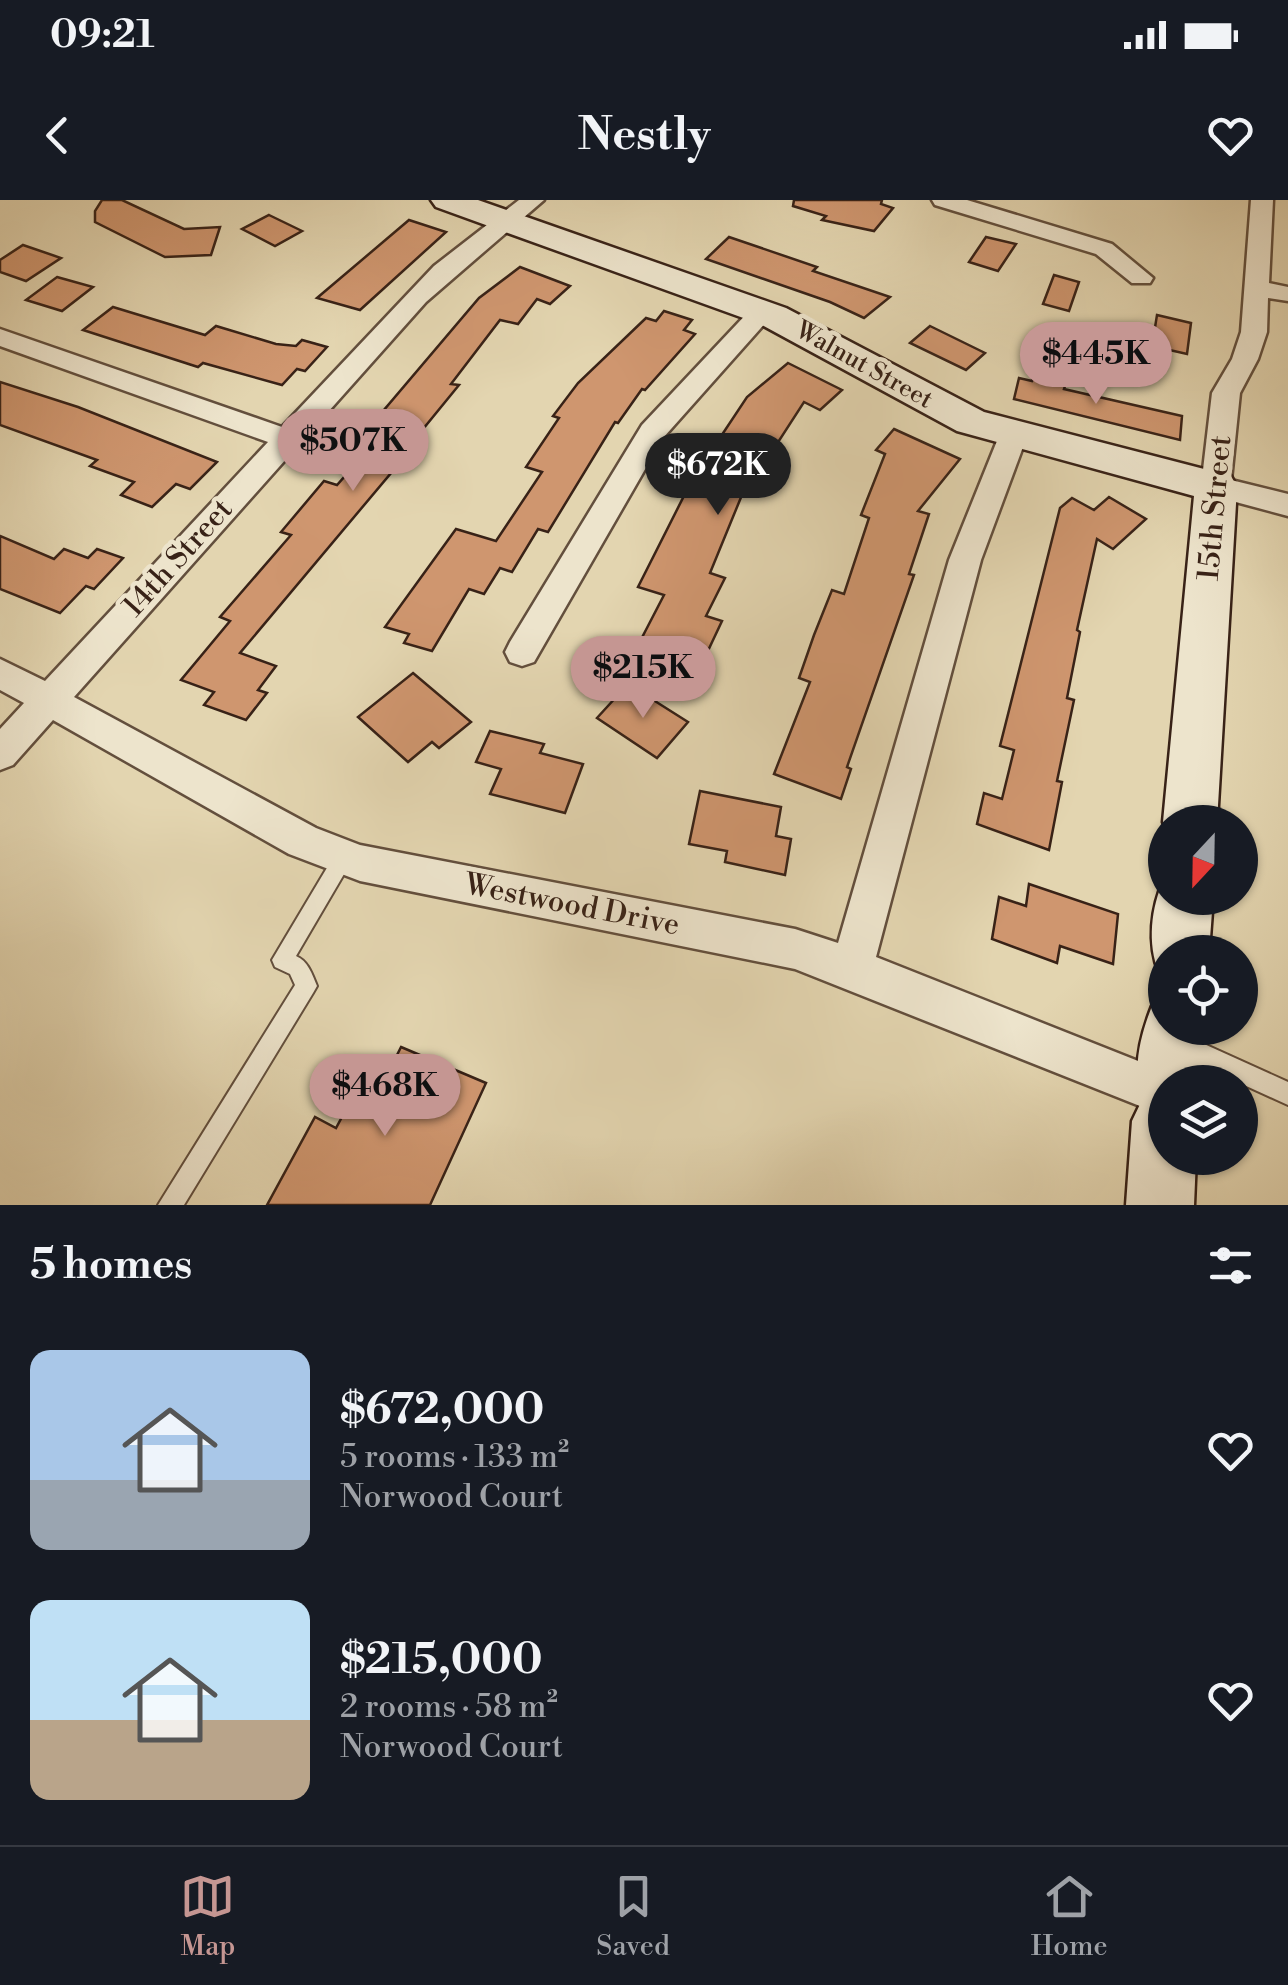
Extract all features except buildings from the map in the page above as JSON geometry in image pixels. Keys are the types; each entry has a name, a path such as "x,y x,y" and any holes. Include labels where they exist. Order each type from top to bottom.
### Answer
{"street":[{"name":"Walnut Street","path":"448,200 520,210 810,333 938,407 1013,436 1288,505"},
{"path":"942,200 1104,250 1141,278"},
{"name":"15th Street","path":"1191,805 1226,393 1251,346 1262,200"},
{"name":"14th Street","path":"0,754 443,272 520,210"},
{"path":"1257,288 1288,294"},
{"path":"522,652 652,432 762,312"},
{"path":"0,337 286,439"},
{"path":"852,968 965,560 1013,436"},
{"name":"Westwood Drive","path":"0,673 302,841 360,863 795,949 1170,1061"},
{"path":"1160,1205 1162,1175"}],"lane":[{"path":"170,1205 306,986 297,967 282,960 344,857"},
{"name":"Westwood Drive","path":"1170,1061 1288,1094"}]}
